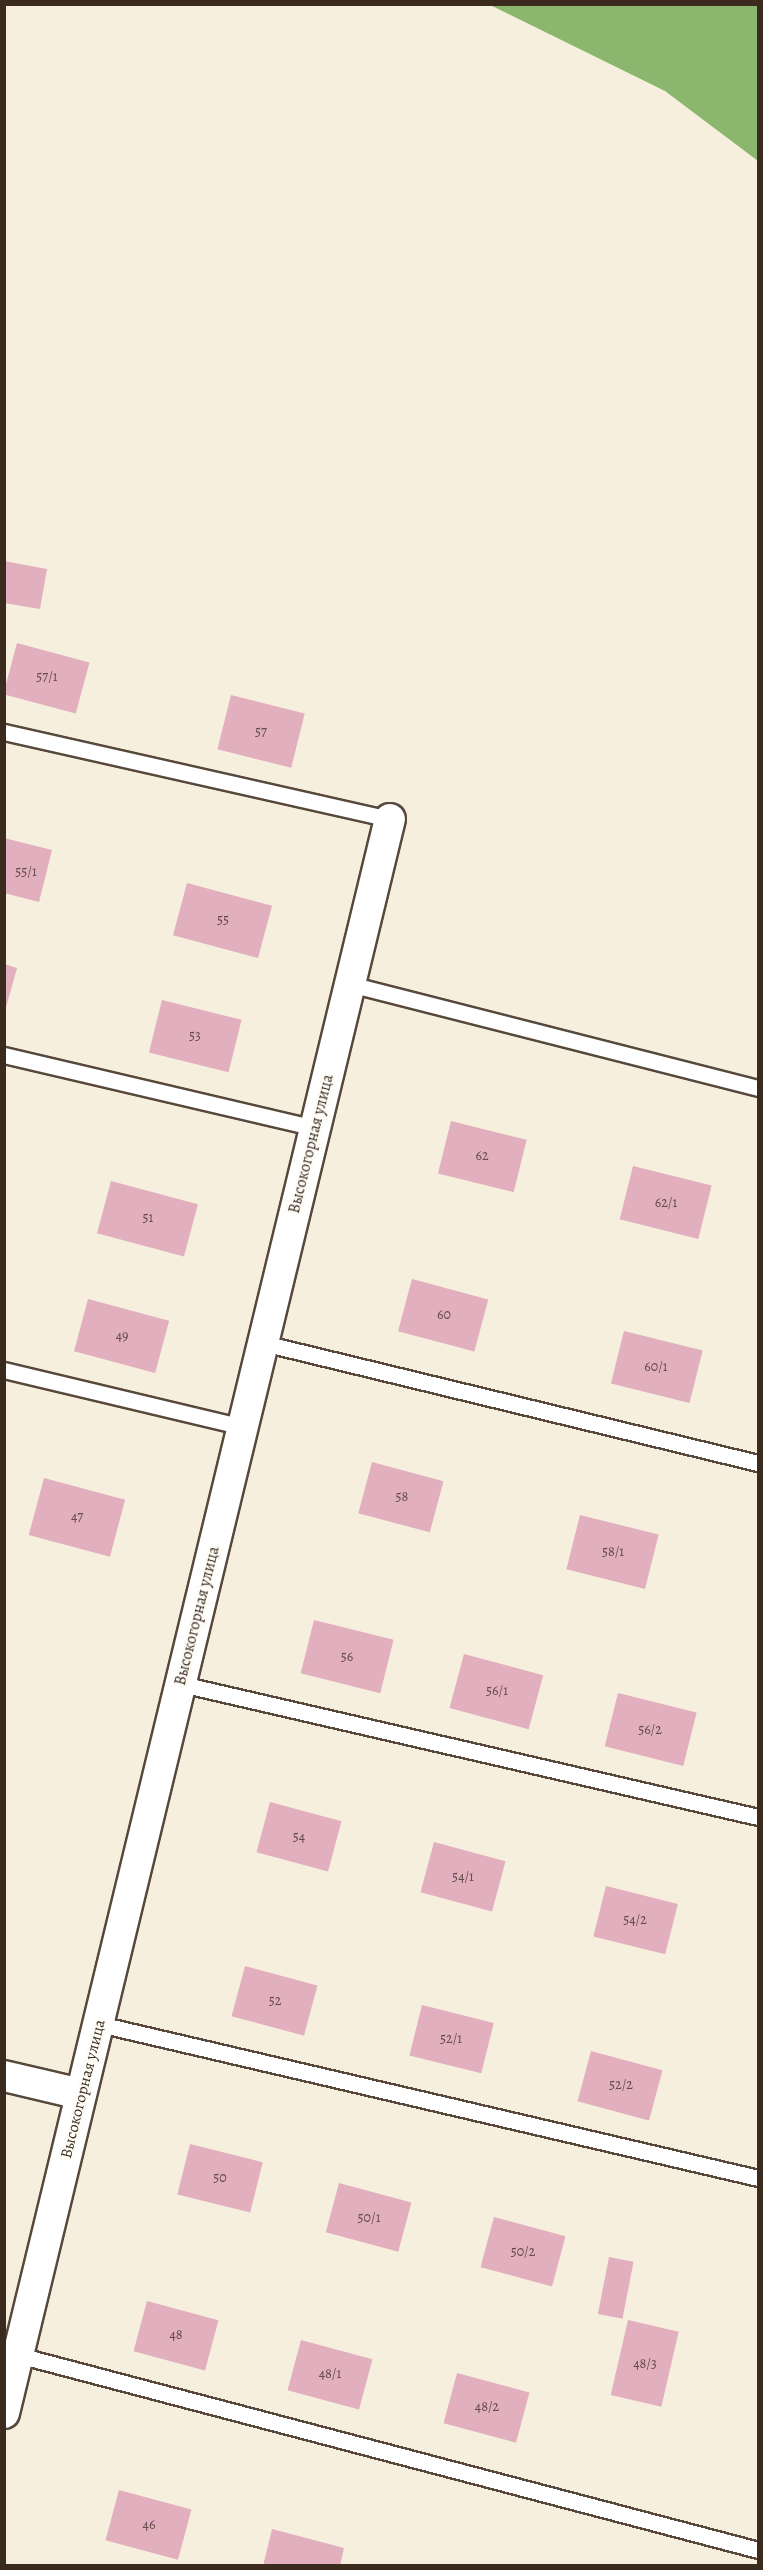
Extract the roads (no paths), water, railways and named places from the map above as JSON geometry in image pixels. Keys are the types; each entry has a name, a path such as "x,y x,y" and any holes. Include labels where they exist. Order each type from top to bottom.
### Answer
{"street":[{"name":"Высокогорная улица","path":"5,2410 390,819"},
{"path":"4,2076 81,2094"}],"lane":[{"path":"4,732 390,819"},
{"path":"350,984 759,1088"},
{"path":"4,1055 315,1128"},
{"path":"263,1343 759,1463"},
{"path":"4,1370 243,1427"},
{"path":"181,1684 759,1817"},
{"path":"99,2024 759,2178"},
{"path":"18,2355 759,2550"}]}
